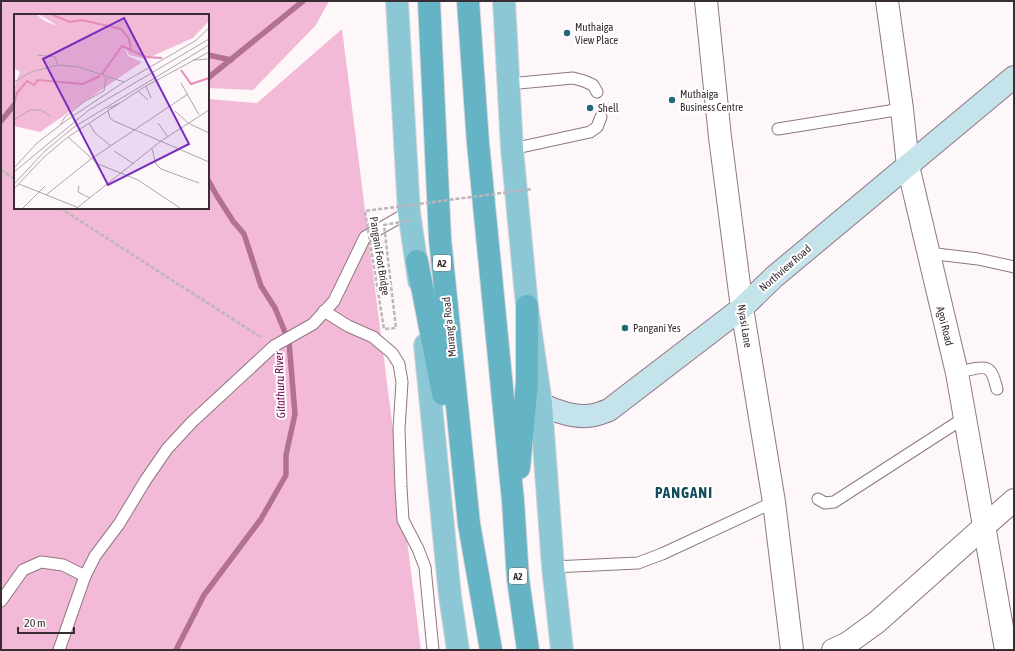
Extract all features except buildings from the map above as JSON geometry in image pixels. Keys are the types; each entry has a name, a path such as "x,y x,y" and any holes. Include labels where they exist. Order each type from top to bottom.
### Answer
{"highway":[{"name":"Murang'a Road","path":"429,1 440,239 469,524 491,650"},
{"name":"A2","path":"468,1 478,143 513,501 518,580 528,650"},
{"path":"416,261 469,524"},
{"path":"513,501 521,459 527,382 526,306"}],"main road":[{"path":"397,1 410,216 416,261 450,596 458,650"},
{"path":"504,1 512,149 526,306 541,404 562,650"},
{"name":"Northview Road","path":"541,404 556,411 579,415 593,416 609,410 742,308 774,277 1014,77"}],"street":[{"name":"Nyasi Lane","path":"706,1 720,137 742,308 774,502 792,650"},
{"name":"Agoi Road","path":"887,1 902,109 908,166 957,373 1006,650"},
{"path":"834,650 848,643 877,622 1014,500"}],"lane":[{"path":"508,84 573,78 593,85 596,92"},
{"path":"778,129 902,109"},
{"path":"512,149 590,132 597,127 601,117"},
{"path":"59,650 85,576 95,556 119,524 145,481 167,450 192,422 274,346 312,324 334,301 365,237 410,216"},
{"path":"928,253 978,259 1014,267"},
{"path":"324,311 348,326 373,337 392,353 399,364 402,382 399,429 400,487 403,520 418,549 425,567 433,650"},
{"path":"957,373 987,368 991,371 997,389"},
{"path":"818,499 825,503 834,502 964,418"},
{"path":"554,567 638,563 662,554 774,502"},
{"path":"1,601 23,570 41,562 63,565 85,576"}],"path":[{"path":"1,170 14,178"},
{"name":"Pangani Foot Bridge","path":"410,216 384,225 396,328 384,329 365,211 532,189"},
{"path":"62,209 274,346"}],"shaded area":[{"path":"1,1 329,1 316,25 253,90 209,88 209,14 14,14 14,209 209,209 209,99 257,103 342,29 421,650 1,650"}],"waterway":[{"name":"Gitathuru River","path":"209,77 303,1"},
{"path":"209,55 231,60"},
{"path":"1,121 14,105"},
{"name":"Gitathuru River","path":"176,650 204,595 261,519 286,475 286,455 295,414 289,342 275,308 261,286 244,234 233,221 209,182"}],"place":[{"name":"Muthaiga View Place","path":"567,33"},
{"name":"Muthaiga Business Centre","path":"672,100"},
{"name":"Shell","path":"590,108"},
{"name":"Pangani Yes","path":"625,328"}],"district":[{"name":"PANGANI","path":"684,492"}]}
